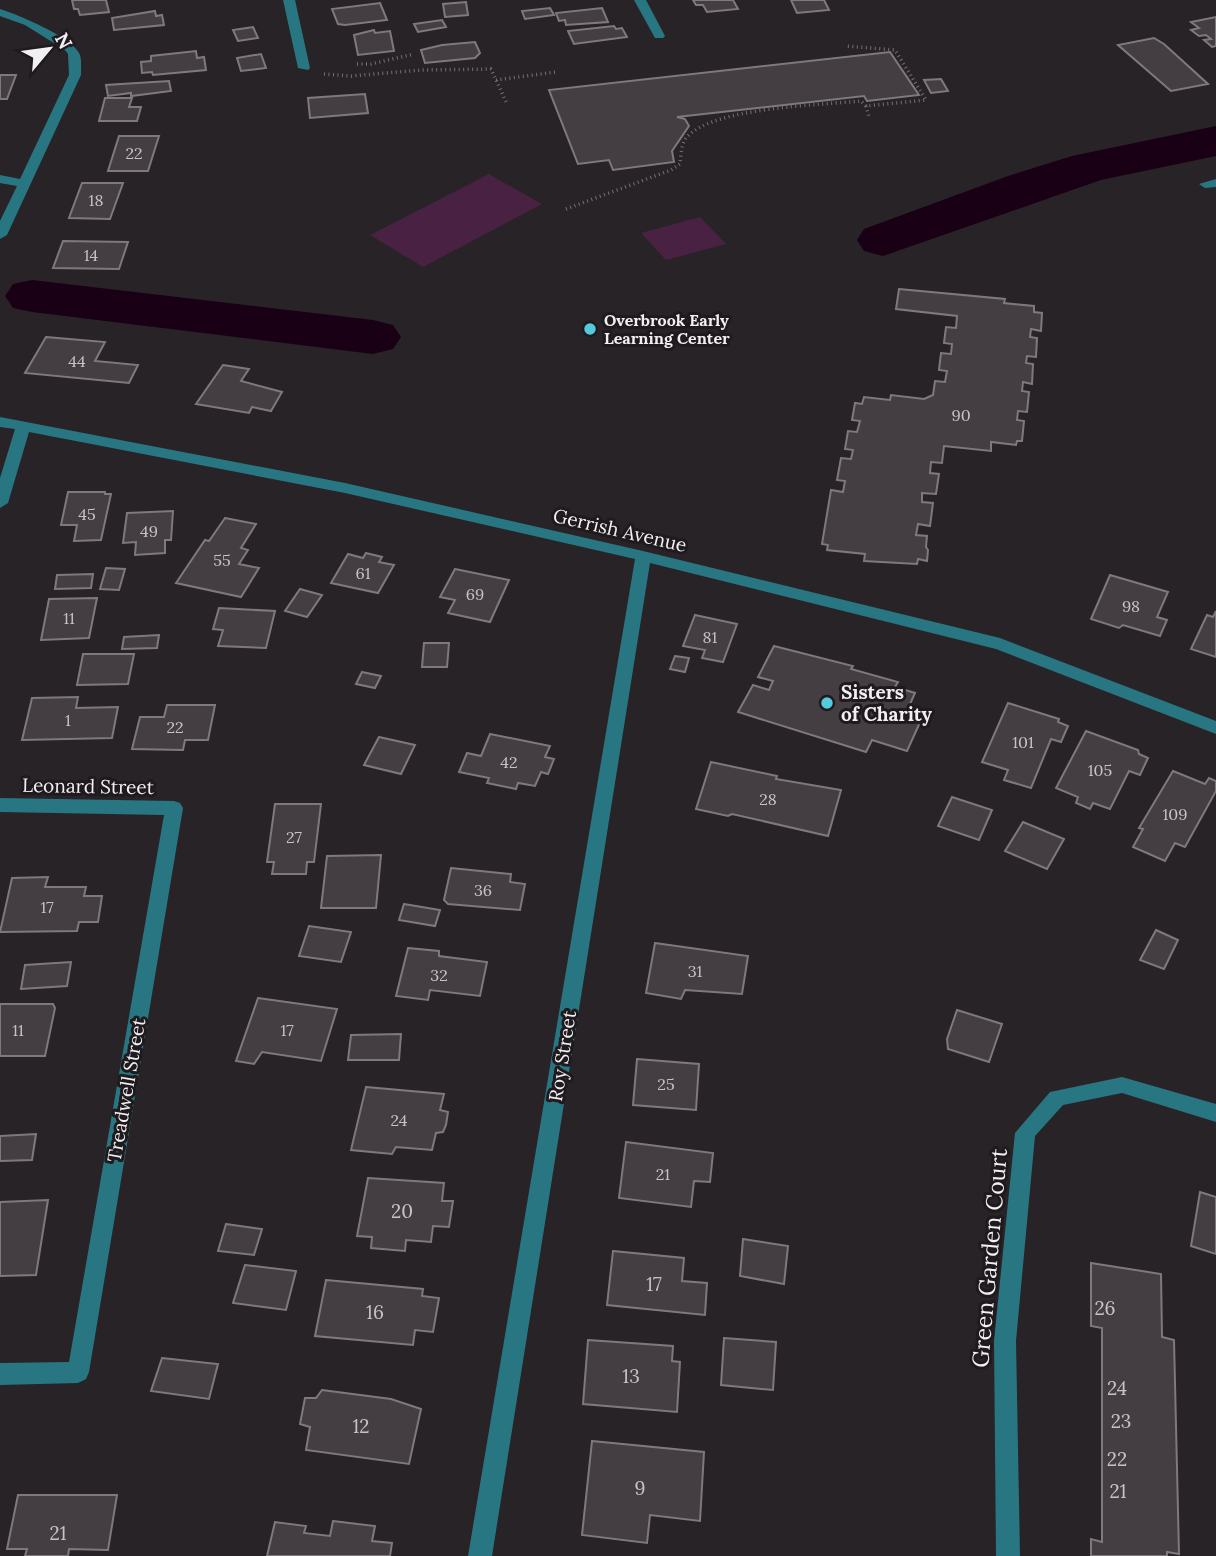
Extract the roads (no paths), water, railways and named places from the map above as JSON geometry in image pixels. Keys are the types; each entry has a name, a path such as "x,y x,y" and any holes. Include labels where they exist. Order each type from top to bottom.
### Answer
{"street":[{"path":"289,0 304,68"},
{"path":"640,0 659,36"},
{"path":"0,12 46,32 74,54 75,75 0,235"},
{"path":"0,179 24,184"},
{"name":"Gerrish Avenue","path":"0,422 345,488 643,556 999,644 1216,728"},
{"path":"0,503 23,426"},
{"name":"Roy Street","path":"480,1556 643,556"},
{"name":"Leonard Street","path":"0,805 174,808"},
{"name":"Treadwell Street","path":"0,1374 78,1372 174,808"},
{"name":"Green Garden Court","path":"1008,1556 1005,1341 1025,1133 1057,1098 1122,1085 1216,1113"}],"waterway":[{"path":"883,240 1026,187 1090,167 1216,141"},
{"path":"32,296 373,337"}],"place":[{"name":"Overbrook Early Learning Center","path":"590,329"},
{"name":"Sisters of Charity","path":"827,703"}]}
